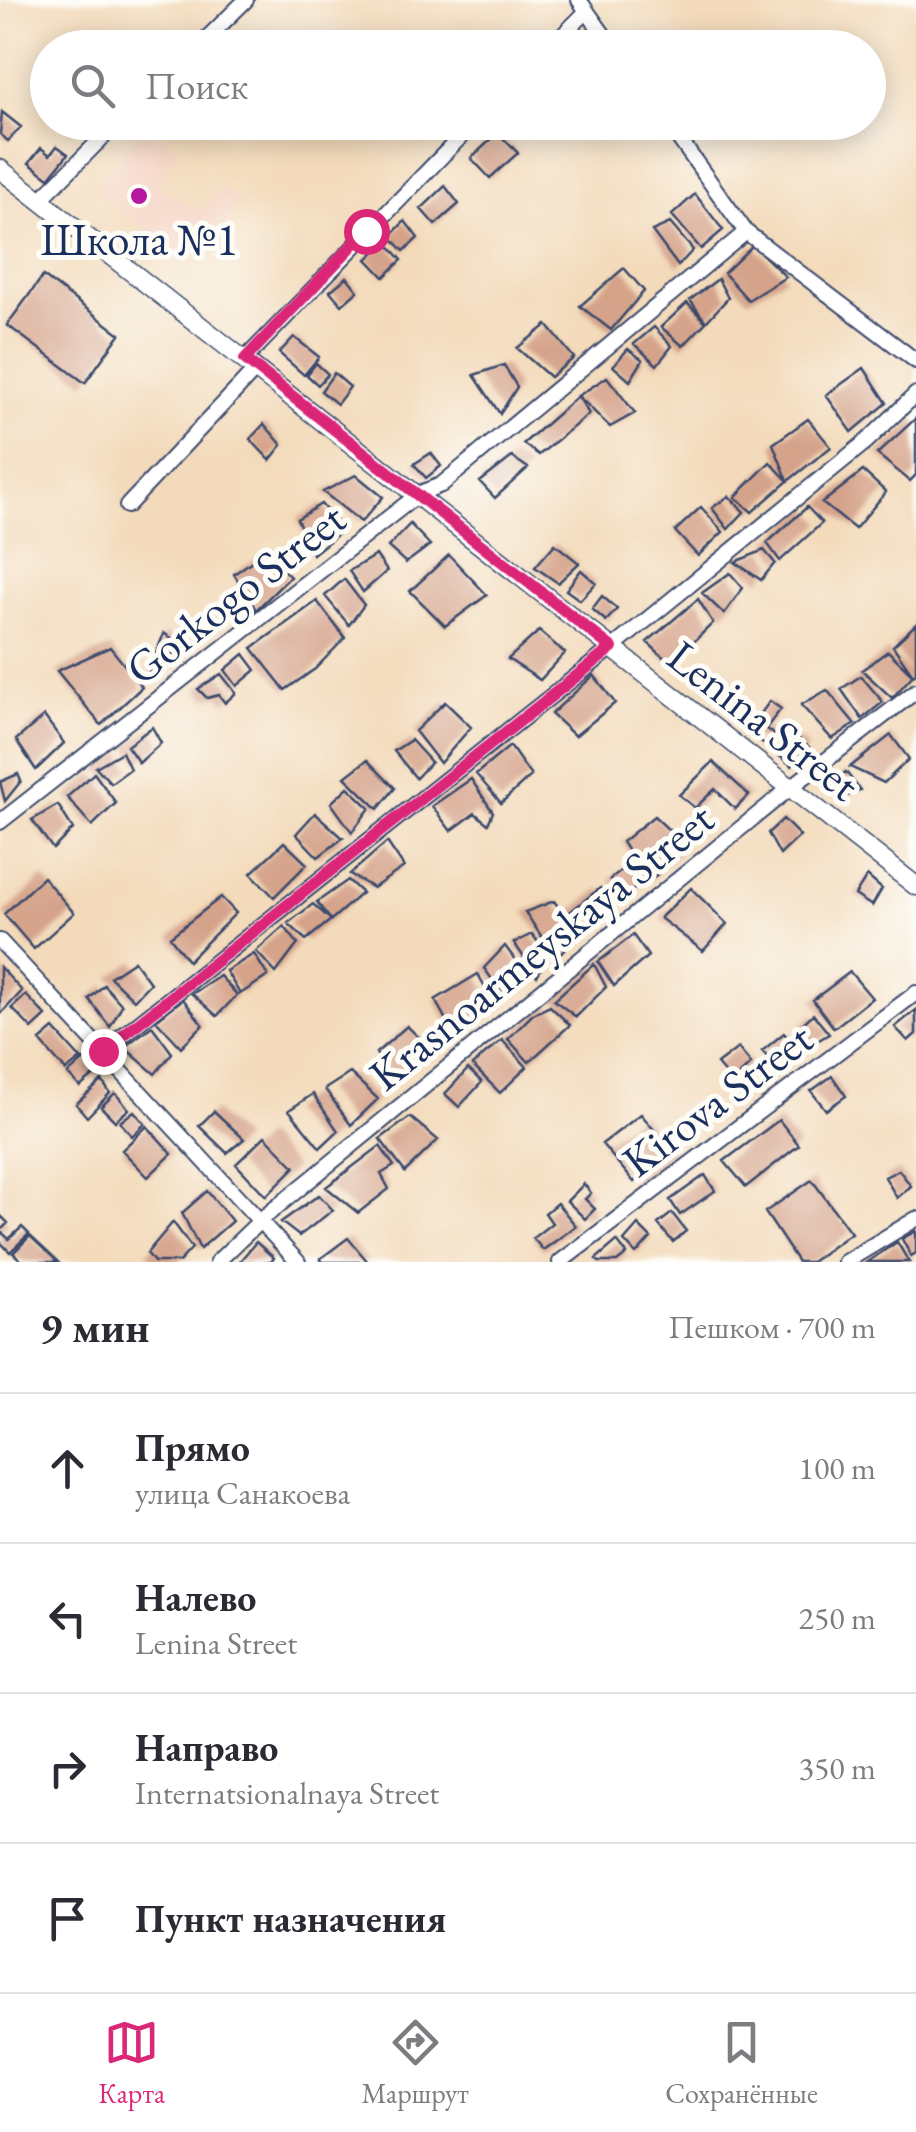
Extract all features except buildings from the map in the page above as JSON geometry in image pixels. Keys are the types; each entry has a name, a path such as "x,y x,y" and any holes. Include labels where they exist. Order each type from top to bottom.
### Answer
{"street":[{"path":"215,30 246,0"},
{"path":"564,30 583,5 600,30"},
{"path":"39,200 100,140"},
{"path":"127,506 251,364 457,140"},
{"path":"680,140 746,232 916,362"},
{"name":"Lenina Street","path":"0,169 420,493 916,886"},
{"name":"Gorkogo Street","path":"0,822 420,493 441,485 746,232"},
{"path":"103,1051 612,648 867,441 916,394"},
{"name":"Krasnoarmeyskaya Street","path":"217,1262 262,1219 790,788 916,690"},
{"path":"0,941 298,1262"},
{"name":"Kirova Street","path":"560,1262 916,992"},
{"path":"845,1262 916,1219"}],"shaded area":[{"name":"Школа №1","path":"135,140 162,140 179,149 158,185 202,212 221,187 241,202 188,263 95,191"}],"place":[{"name":"Школа №1","path":"139,196"}],"route":[{"path":"103,1051 612,648 245,359 366,231"}]}
